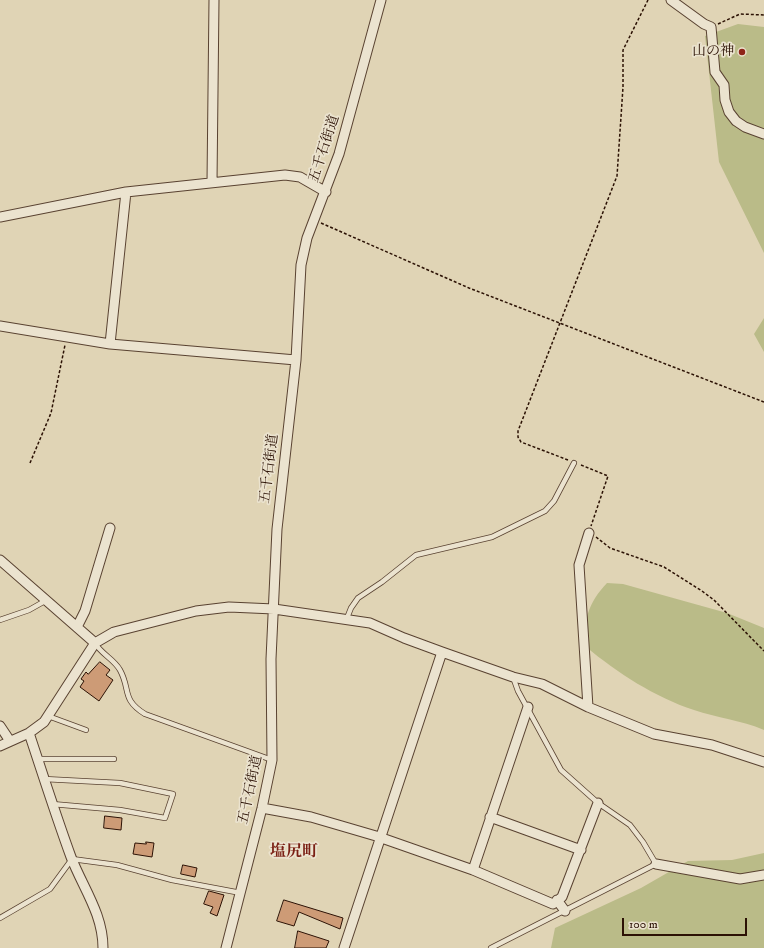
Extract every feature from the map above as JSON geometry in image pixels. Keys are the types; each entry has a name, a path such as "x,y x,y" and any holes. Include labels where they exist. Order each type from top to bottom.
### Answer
{"street":[{"path":"212,182 214,0"},
{"name":"五千石街道","path":"226,948 262,808 272,760 271,659 277,529 296,360 301,265 307,238 326,192 355,100 381,0"},
{"path":"671,0 704,24 711,27 715,72 724,85 725,100 729,112 736,121 745,127 764,134"},
{"path":"0,217 126,192 285,175 300,177 326,192"},
{"path":"110,344 126,192"},
{"path":"0,326 110,344 296,360"},
{"path":"77,627 85,610 110,528"},
{"path":"588,707 579,565 589,532"},
{"path":"0,560 45,601 95,643"},
{"path":"0,746 29,733 44,722 60,695 95,643 114,632 196,611 229,607 274,609 347,618 370,623 404,638 442,652 513,677 542,684 588,707 654,734 712,745 764,762"},
{"path":"344,948 442,652"},
{"path":"473,870 528,707"},
{"path":"0,726 10,742"},
{"path":"29,733 72,859 99,916 103,935 103,948"},
{"path":"262,808 311,817 376,836 380,839 473,870 553,904 562,896 598,803"},
{"path":"490,817 581,850"},
{"path":"656,864 740,879 764,875"},
{"path":"558,900 565,911"}],"lane":[{"path":"347,618 351,608 358,598 382,582 416,555 492,537 545,511 554,501 574,463"},
{"path":"0,620 29,610 45,601"},
{"path":"95,643 98,648 120,669 129,700 133,706 144,714 272,760"},
{"path":"491,948 656,864 643,842 630,825 598,803 561,770 518,691 513,677"},
{"path":"48,716 86,730"},
{"path":"38,759 114,759"},
{"path":"44,779 120,783 173,794 165,818 120,810 52,804"},
{"path":"0,918 50,889 72,859 117,865 172,880 241,893"}],"path":[{"path":"648,0 623,50 623,87 617,176 518,431 518,437 521,442 608,476 589,532 610,548 664,566 702,591 714,600 764,651"},
{"path":"711,27 740,14 764,15"},
{"path":"314,221 470,288 764,402"},
{"path":"30,463 51,413 66,337"}],"green space":[{"path":"738,24 764,27 764,253 719,162 705,36"},
{"path":"764,318 764,352 754,334"},
{"path":"607,583 623,584 727,613 764,628 764,730 679,705 624,675 586,647 585,629 588,613 595,598"},
{"path":"764,853 764,948 551,948 555,928 641,888 688,861 732,860"}],"building":[{"path":"100,662 110,670 106,675 113,680 99,701 80,687 84,681 81,679 86,672 88,674"},
{"path":"105,816 122,818 121,830 104,828"},
{"path":"146,842 154,843 152,857 133,854 135,843 146,844"},
{"path":"183,865 197,868 195,877 181,874"},
{"path":"209,891 224,895 217,916 210,913 213,907 204,904"},
{"path":"284,900 343,918 340,929 299,912 294,926 277,921"},
{"path":"298,931 329,941 326,948 295,948"}],"place":[{"name":"山の神","path":"742,52"}],"district":[{"name":"塩尻町","path":"294,853"}]}
